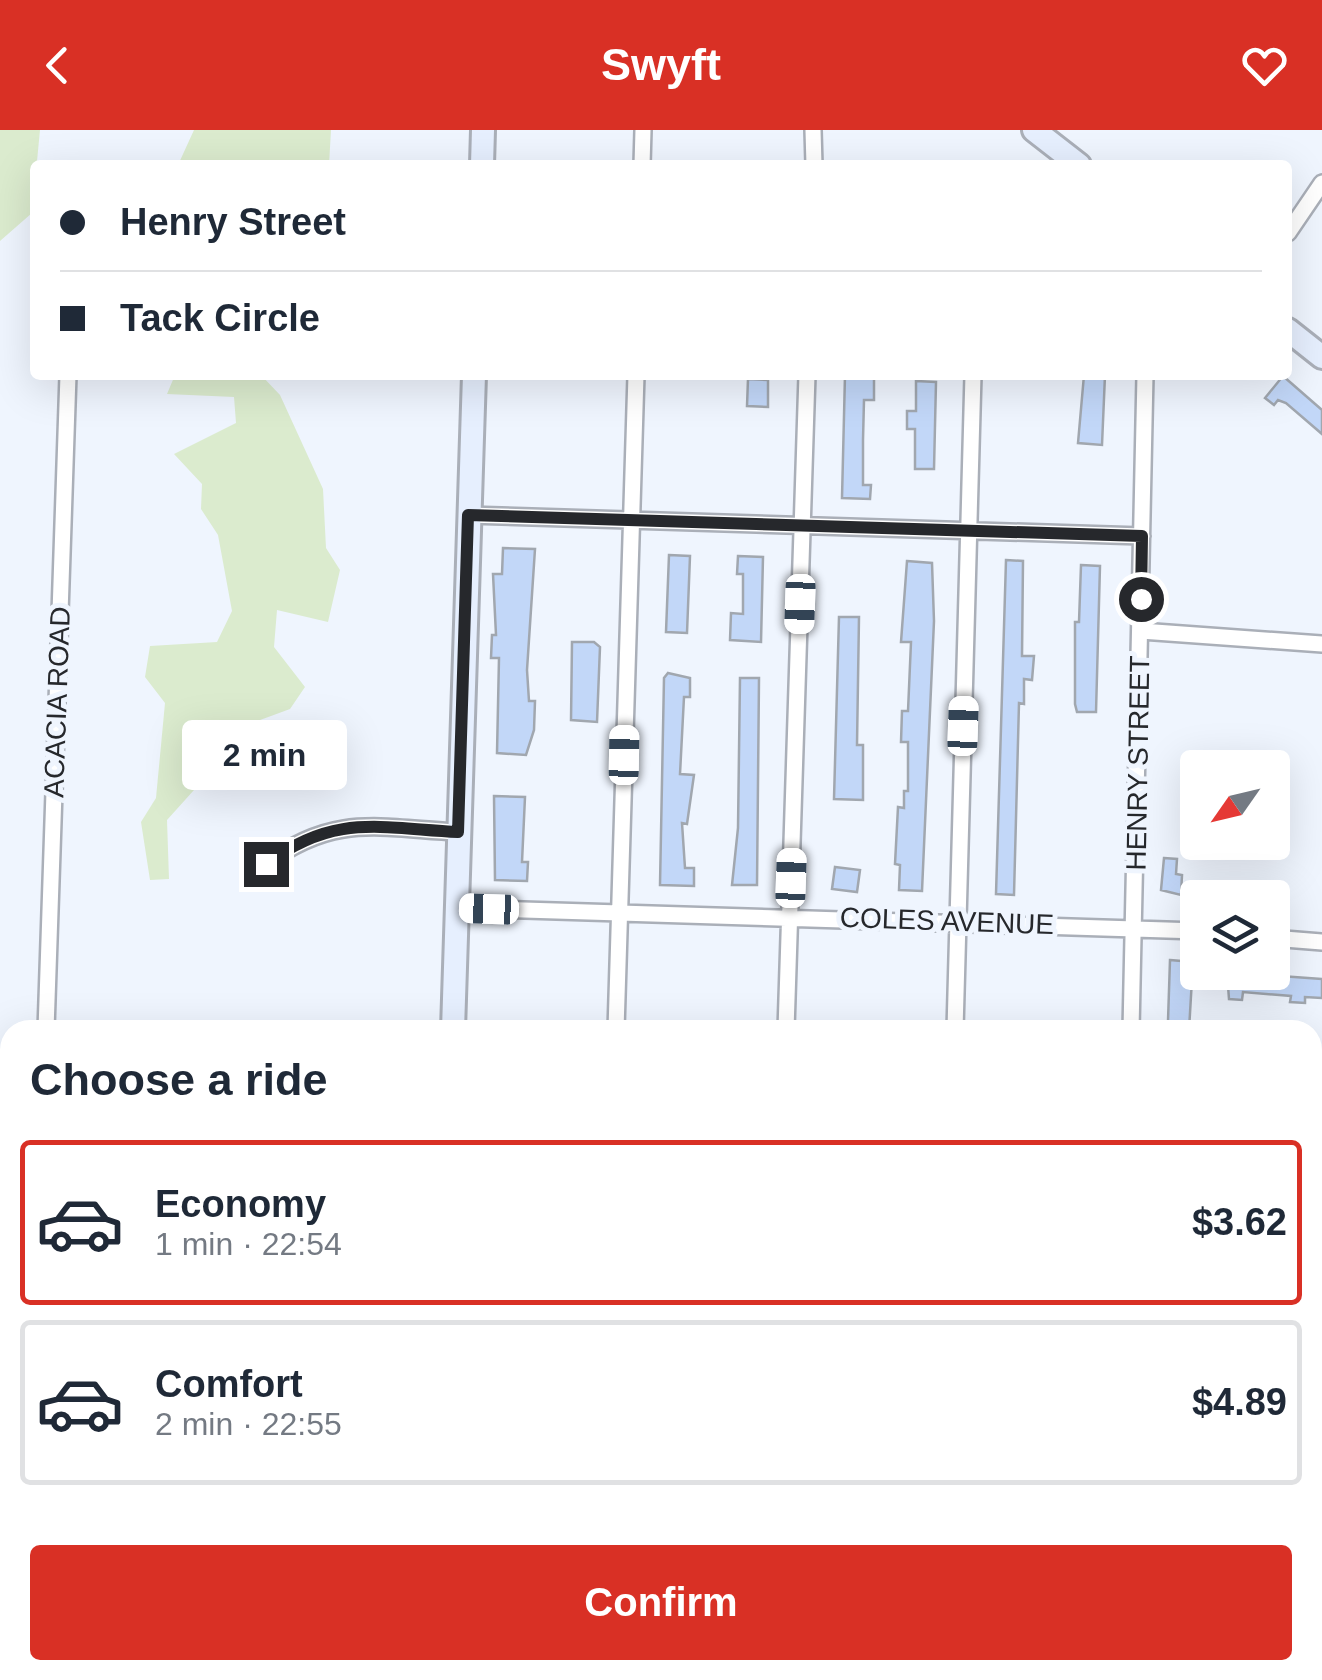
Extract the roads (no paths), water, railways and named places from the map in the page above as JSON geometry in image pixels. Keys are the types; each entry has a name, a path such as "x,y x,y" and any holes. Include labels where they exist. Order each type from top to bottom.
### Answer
{"street":[{"path":"482,160 483,130"},
{"path":"642,160 643,130"},
{"path":"1034,130 1073,160"},
{"path":"1292,228 1322,183"},
{"path":"1292,333 1322,357"},
{"name":"ACACIA ROAD","path":"46,1020 68,380"},
{"path":"454,1020 474,380"},
{"path":"616,1020 636,380"},
{"path":"786,1020 807,380"},
{"path":"954,1020 973,380"},
{"name":"HENRY STREET","path":"1131,1020 1145,380"},
{"path":"468,515 1142,536"},
{"path":"1141,631 1322,644"},
{"path":"266,864 307,837 341,826 458,832"},
{"name":"COLES AVENUE","path":"456,908 1180,930"},
{"path":"1290,939 1322,942"}]}
